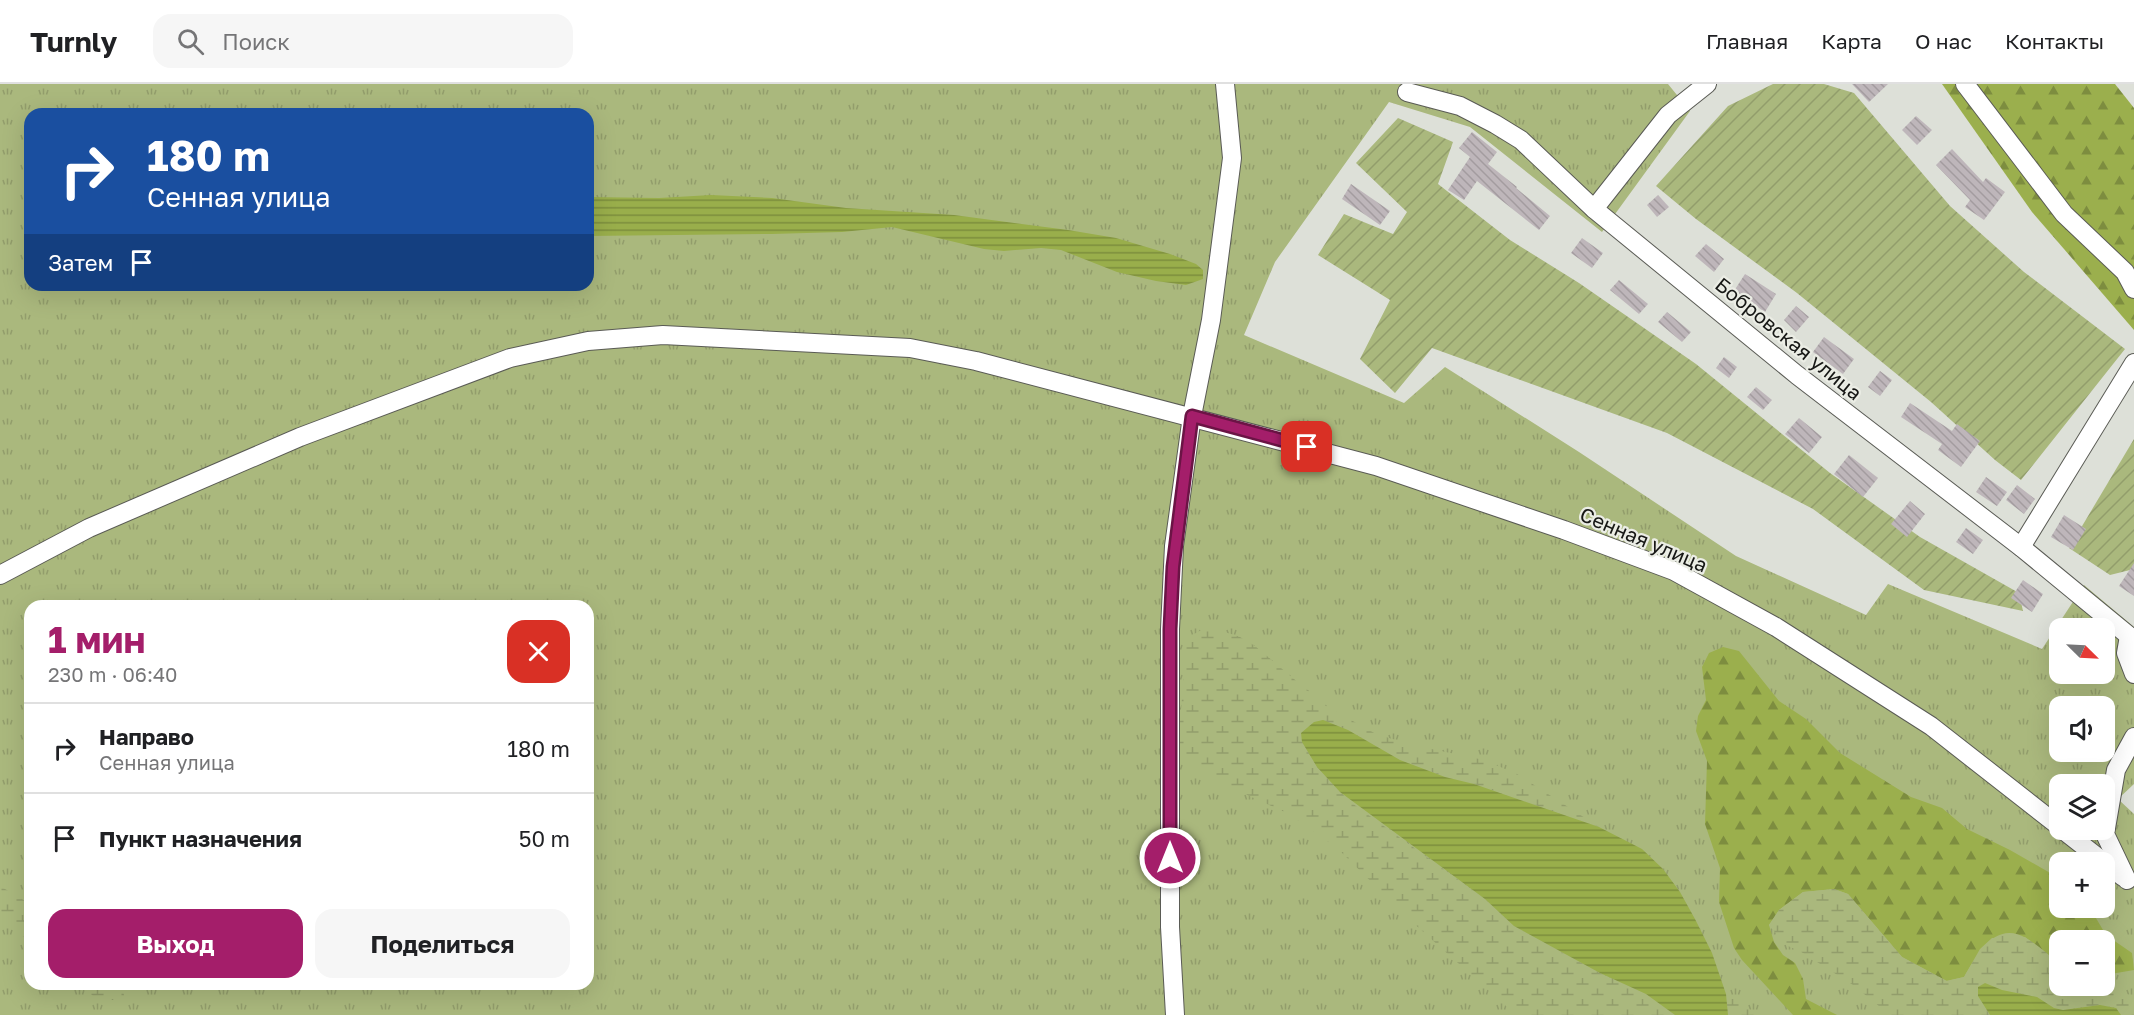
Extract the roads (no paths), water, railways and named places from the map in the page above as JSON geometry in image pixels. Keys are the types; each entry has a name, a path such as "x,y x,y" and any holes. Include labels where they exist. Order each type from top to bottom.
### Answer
{"street":[{"path":"1175,1015 1170,927 1170,629 1174,546 1192,416 1210,320 1232,158 1225,84"},
{"path":"1594,208 1668,115 1707,84"},
{"path":"1965,84 2064,213 2125,272 2134,290"},
{"name":"Бобровская улица","path":"1407,92 1460,106 1521,140 1594,208 1797,375 2020,547 2131,638"},
{"name":"Сенная улица","path":"0,575 89,528 300,437 510,358 588,341 663,335 910,348 976,361 1376,466 1564,530 1674,571 1776,627 1931,726 2049,819"},
{"path":"2020,547 2134,363"},
{"path":"2131,638 2126,653 2134,674"},
{"path":"2131,883 2105,834 2116,770 2134,737"},
{"name":"Сенная улица","path":"2076,840 2131,883"}]}
